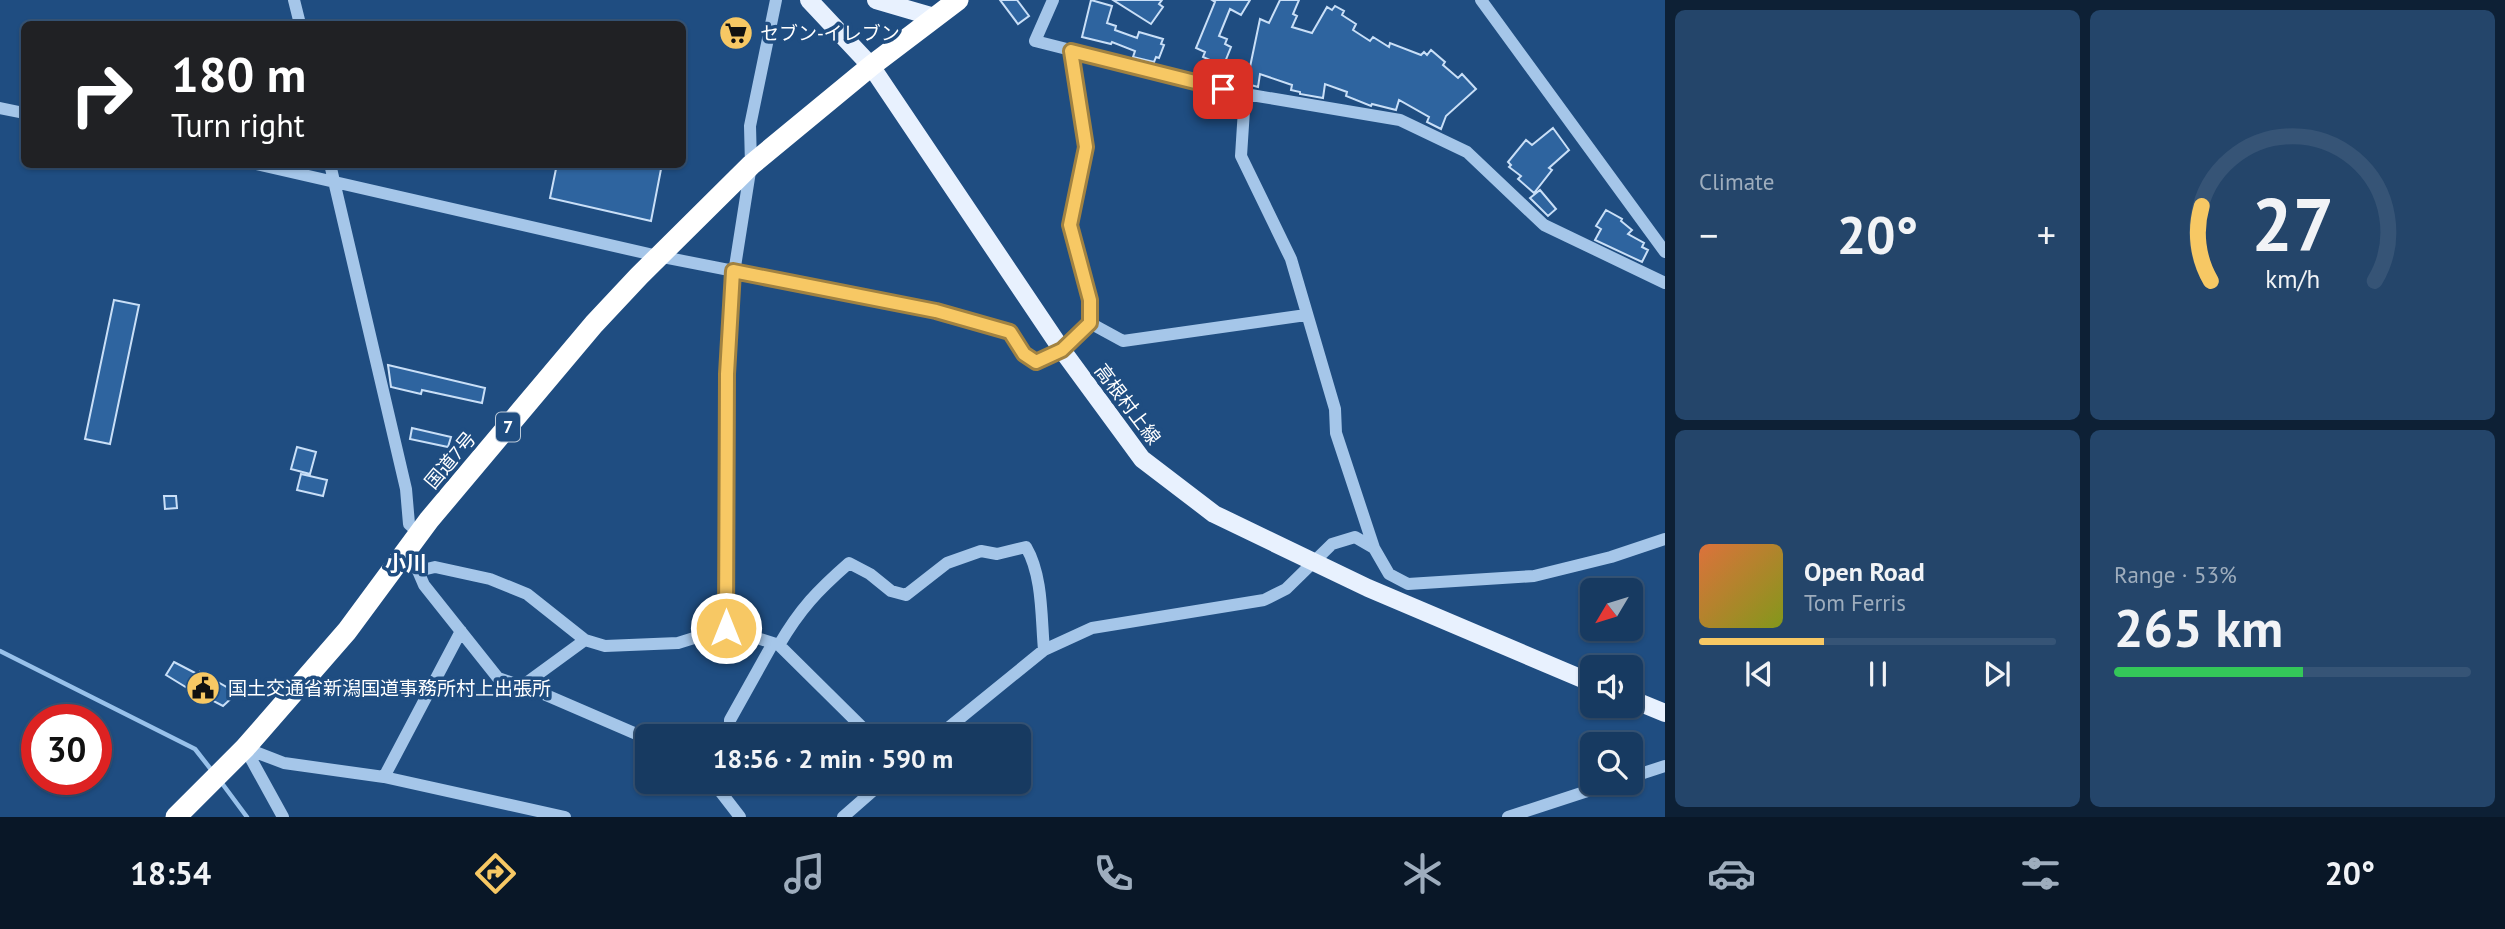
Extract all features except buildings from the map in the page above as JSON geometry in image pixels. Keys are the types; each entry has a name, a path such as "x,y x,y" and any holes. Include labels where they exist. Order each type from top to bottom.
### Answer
{"highway":[{"name":"7","path":"871,66 958,0"},
{"name":"国道7号","path":"176,817 245,748 347,631 429,520 594,324 658,256 751,165 871,66"}],"main road":[{"name":"高根村上線","path":"809,0 871,66 1062,350 1142,459 1214,514 1368,588 1580,678"},
{"path":"876,0 934,17"},
{"path":"1643,704 1665,713"}],"street":[{"path":"294,0 299,21"},
{"path":"726,628 727,374 733,271 751,165 750,126 776,0"},
{"path":"1053,0 1035,41 1245,94 1400,120 1467,152 1544,225 1665,283"},
{"path":"1481,0 1665,253"},
{"path":"273,168 658,256 936,311 1010,332 1024,354 1036,362 1062,350 1090,323 1090,300 1070,225 1086,147 1071,51"},
{"path":"1245,94 1241,156 1291,260 1335,409 1336,433 1374,548 1389,574 1408,584 1534,576 1665,539"},
{"path":"0,108 21,112"},
{"path":"330,168 406,489 409,524 420,534"},
{"path":"1090,323 1123,341 1306,315"},
{"path":"953,724 1044,650 1092,628 1264,600 1286,589 1332,544 1356,537 1374,548"},
{"path":"730,724 796,615 849,563 870,574 891,591 906,595 947,563 981,551 997,554 1026,547 1033,559 1044,650"},
{"path":"403,556 418,571 424,585 498,678 635,733"},
{"path":"418,571 435,567 490,579 527,594 585,640 605,646 678,643 726,628 776,644 859,724"},
{"path":"384,778 461,631"},
{"path":"522,686 585,640"},
{"path":"245,748 284,763 384,778 565,817"},
{"path":"245,748 283,817"},
{"path":"1643,773 1665,766"},
{"path":"1508,817 1580,793"},
{"path":"723,794 740,817"},
{"path":"842,817 869,794"}],"waterway":[{"path":"0,651 195,749 213,772"},
{"path":"221,782 247,817"}],"place":[{"name":"セブン-イレブン","path":"736,33"},
{"name":"国土交通省新潟国道事務所村上出張所","path":"203,688"}],"district":[{"name":"小川","path":"406,564"}],"route":[{"path":"726,628 727,374 733,271 936,311 1010,332 1024,354 1036,362 1062,350 1090,323 1090,300 1070,225 1086,147 1071,51 1223,89"}]}
